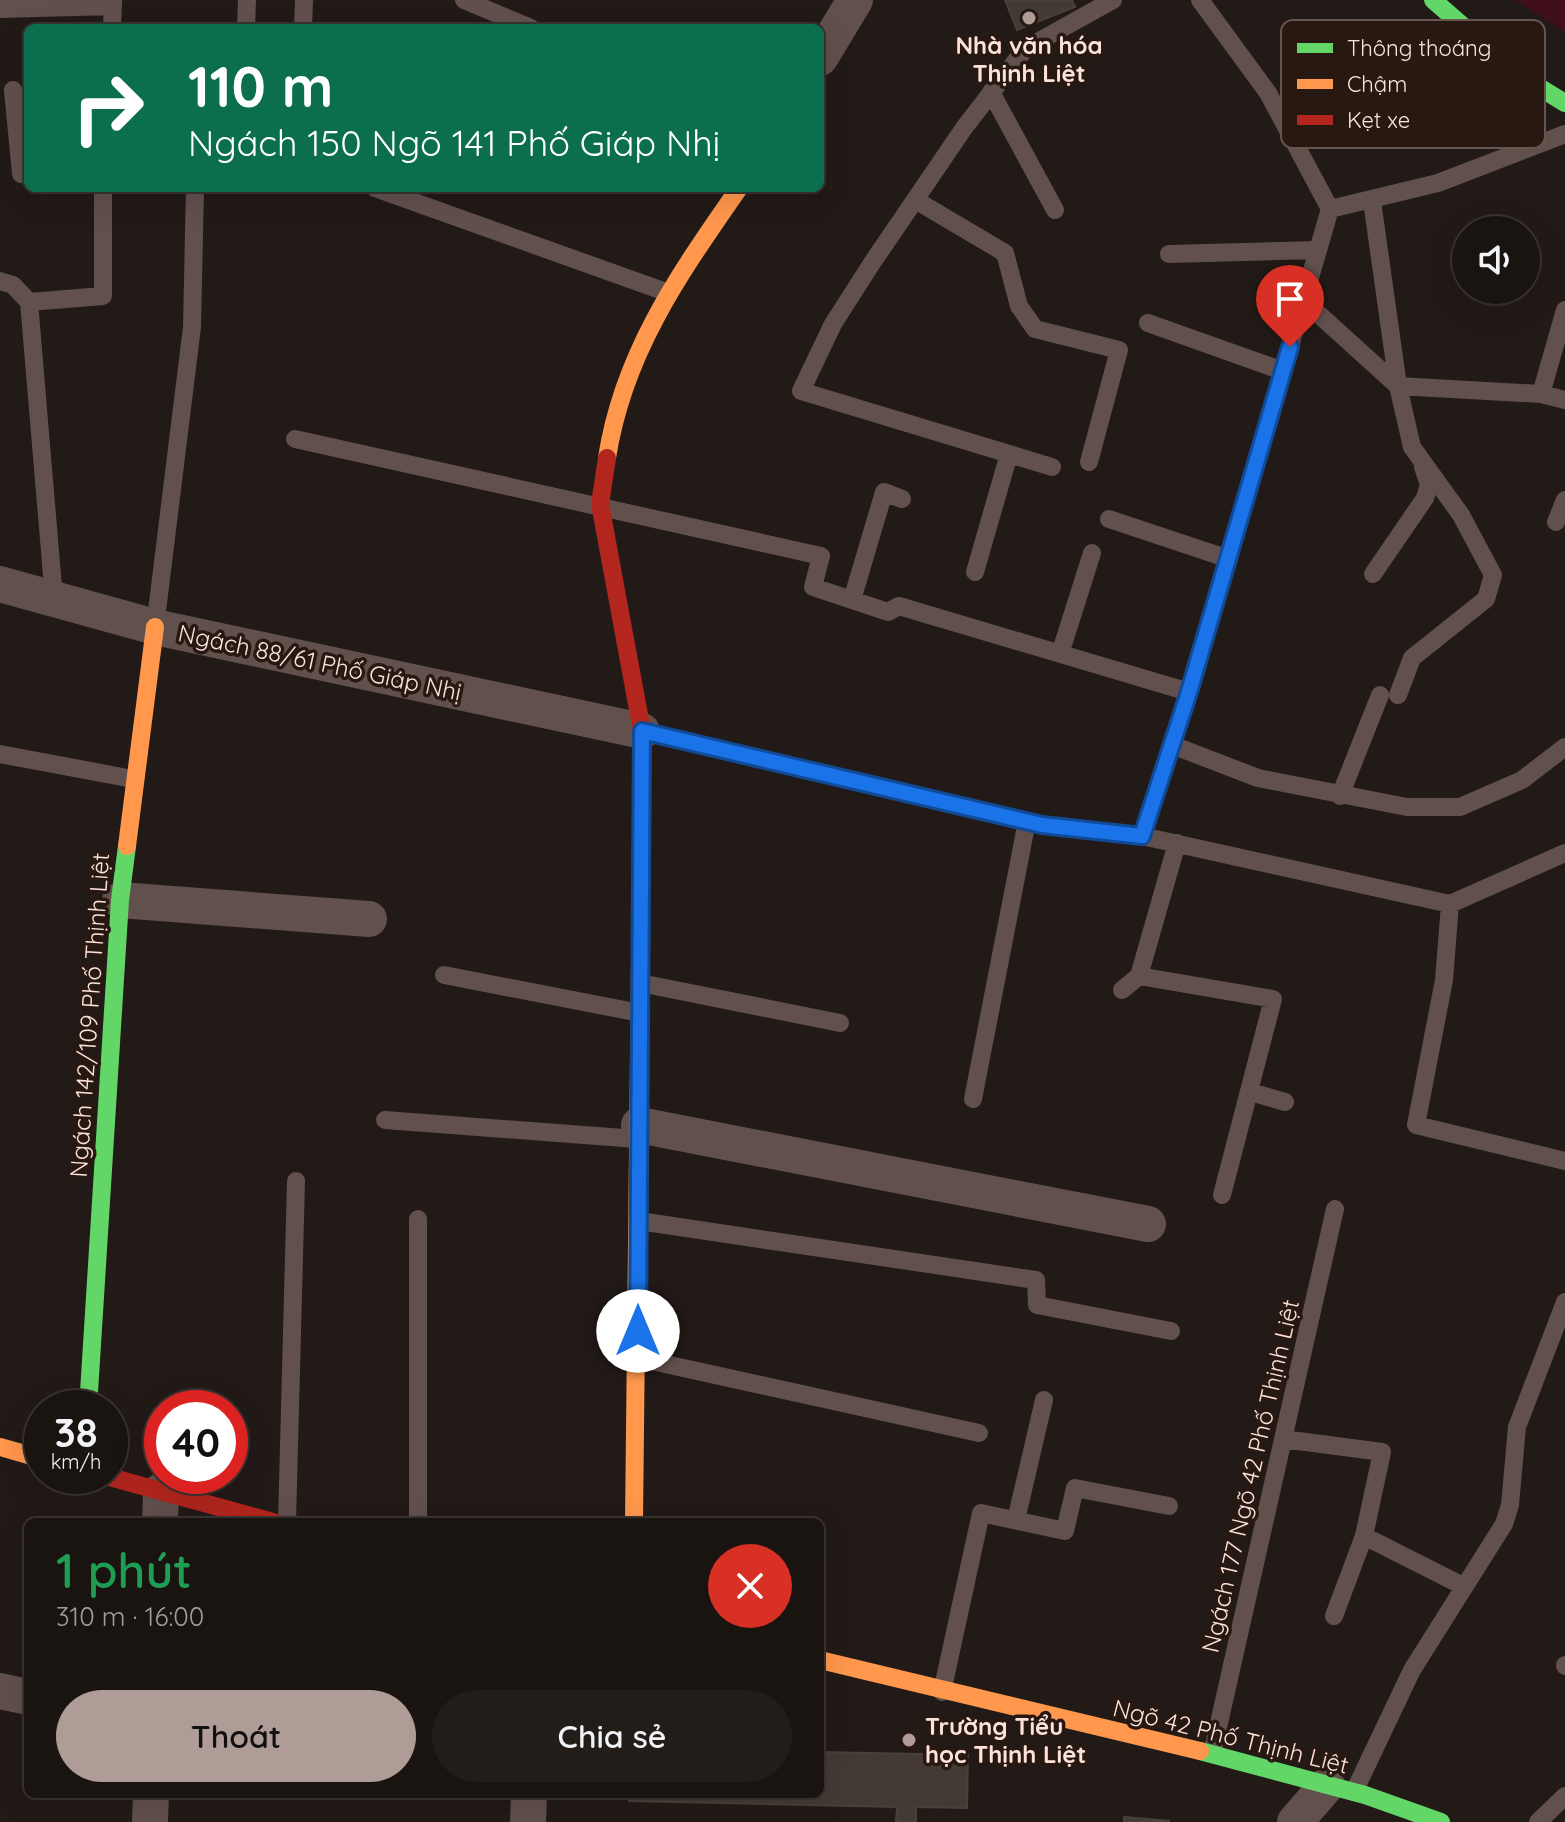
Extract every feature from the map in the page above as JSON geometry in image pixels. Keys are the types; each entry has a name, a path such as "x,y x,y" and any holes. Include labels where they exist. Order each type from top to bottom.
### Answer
{"street":[{"path":"824,51 855,0"},
{"path":"1433,0 1456,20"},
{"path":"1545,91 1565,103"},
{"path":"634,1518 642,731 600,504 609,446 632,369 667,292 736,192"},
{"name":"Ngách 88/61 Phố Giáp Nhị","path":"0,584 155,627 642,731"},
{"name":"Ngách 142/109 Phố Thịnh Liệt","path":"89,1390 120,900 133,779 155,627"},
{"path":"120,900 369,919"},
{"path":"640,1132 1148,1224"},
{"path":"0,1447 24,1454"},
{"path":"128,1488 160,1506 245,1518"},
{"name":"Ngõ 42 Phố Thịnh Liệt","path":"824,1661 942,1693 1212,1754 1341,1788 1438,1822"},
{"path":"0,1691 24,1696"},
{"path":"1295,1822 1341,1788"},
{"path":"150,1822 151,1798"},
{"path":"528,1822 529,1798"}],"lane":[{"path":"246,24 247,0"},
{"path":"303,24 304,0"},
{"path":"464,0 521,24"},
{"path":"1052,467 801,391 833,324 991,92 1025,49 1113,0"},
{"path":"1200,0 1268,93 1281,117"},
{"path":"0,9 113,3 112,24"},
{"path":"13,90 21,174 24,174"},
{"path":"991,92 1055,210"},
{"path":"1545,142 1565,134"},
{"path":"1142,836 1229,559 1330,209 1297,148"},
{"path":"1330,209 1438,183 1529,148"},
{"path":"29,302 103,296 103,192"},
{"path":"155,627 192,327 195,192"},
{"path":"386,192 667,292"},
{"path":"917,201 1005,253 1019,306 1035,329 1119,350 1089,462"},
{"path":"1372,201 1398,386 1412,447 1428,478 1428,492 1373,574"},
{"path":"1169,254 1318,250"},
{"path":"0,281 13,285 29,302 54,599"},
{"path":"1303,300 1398,386 1541,394 1565,400"},
{"path":"1541,394 1565,310"},
{"path":"1148,323 1283,371"},
{"path":"295,439 600,504 821,556 813,587 888,612 899,606 1189,692"},
{"path":"1340,796 1389,695 1412,658 1486,599 1493,575 1461,515 1412,447"},
{"path":"975,572 1009,454"},
{"path":"852,600 884,492 902,499"},
{"path":"1556,522 1565,500"},
{"path":"1109,519 1229,559"},
{"path":"1060,654 1092,553"},
{"path":"642,731 1027,821 1142,836 1450,904 1565,853"},
{"path":"1172,745 1258,778 1407,807 1460,807 1522,780 1565,747"},
{"path":"0,754 133,779"},
{"path":"973,1099 1027,821"},
{"path":"1122,990 1139,976 1177,843"},
{"path":"1450,904 1444,980 1416,1125 1565,1161"},
{"path":"444,975 640,1013"},
{"path":"1139,976 1273,999 1222,1195"},
{"path":"640,983 840,1023"},
{"path":"1251,1092 1285,1102"},
{"path":"385,1120 640,1132"},
{"path":"287,1518 296,1181"},
{"name":"Ngách 177 Ngõ 42 Phố Thịnh Liệt","path":"1212,1754 1335,1209"},
{"path":"418,1219 418,1518"},
{"path":"639,1221 1036,1280 1037,1305 1171,1331"},
{"path":"1341,1788 1463,1586 1491,1548 1507,1514 1517,1427 1565,1302"},
{"path":"638,1358 979,1433"},
{"path":"1016,1520 1044,1400"},
{"path":"1283,1439 1382,1452 1364,1536 1334,1616"},
{"path":"942,1693 981,1513 1065,1531 1075,1488 1169,1506"},
{"path":"1364,1536 1463,1586"},
{"path":"1538,1822 1565,1796"}],"shaded area":[{"path":"1515,0 1565,0 1565,32"}],"building":[{"name":"Nhà văn hóa Thịnh Liệt","path":"1005,0 1072,0 1075,7 1017,30"},
{"path":"824,1752 968,1755 967,1808 916,1807 916,1822 896,1822 897,1807 629,1801 629,1798 824,1798"},
{"path":"1124,1817 1170,1821 1124,1822"}],"traffic: fast":[{"path":"1433,0 1456,20"},
{"path":"1545,91 1565,103"},
{"path":"89,1390 120,900 127,846"},
{"path":"1200,1751 1365,1795 1441,1822"}],"traffic: slow":[{"path":"607,458 626,383 640,349 676,283 736,192"},
{"path":"127,846 155,627"},
{"path":"634,1518 640,966"},
{"path":"0,1447 24,1454"},
{"path":"824,1661 1200,1751"}],"traffic: jam":[{"path":"607,458 600,504 642,731 640,966"},
{"path":"128,1482 258,1518"}],"place":[{"name":"Nhà văn hóa Thịnh Liệt","path":"1029,18"},
{"name":"Trường Tiểu học Thịnh Liệt","path":"909,1740"}],"route":[{"path":"638,1331 642,731 1042,825 1142,836 1189,692 1290,347"}]}
